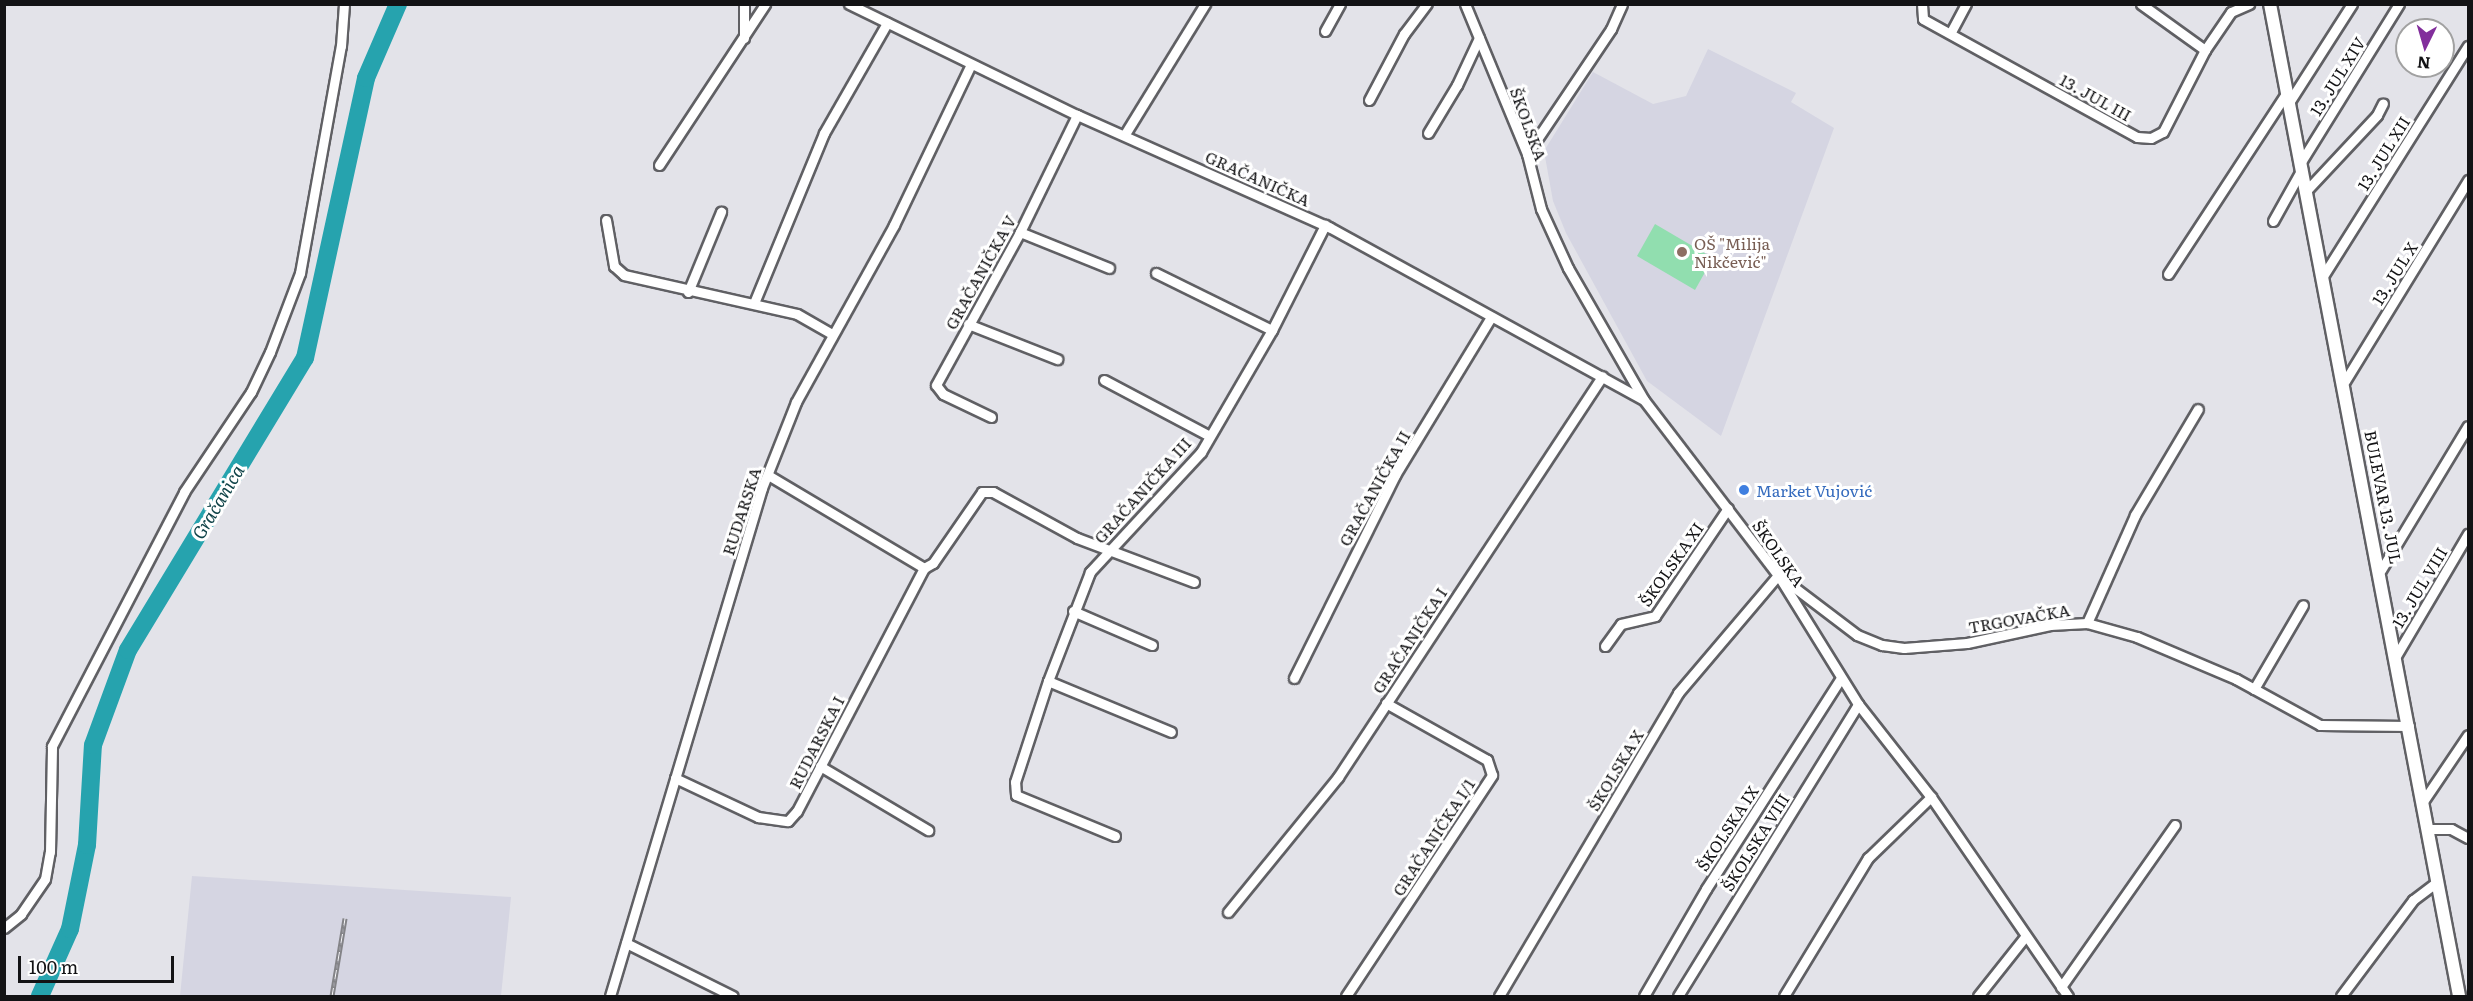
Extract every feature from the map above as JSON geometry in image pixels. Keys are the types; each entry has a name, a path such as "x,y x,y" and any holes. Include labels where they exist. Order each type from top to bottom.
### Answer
{"street":[{"path":"4,928 37,895 45,879 50,852 52,746 184,492 251,392 270,352 300,273 341,46 344,4"},
{"path":"744,4 744,40"},
{"path":"659,165 744,40 765,4"},
{"name":"GRAČANIČKA","path":"849,4 1077,114 1325,225 1644,400"},
{"path":"1125,135 1205,4"},
{"path":"1326,31 1340,4"},
{"path":"1369,100 1404,34 1428,4"},
{"name":"ŠKOLSKA","path":"1465,4 1527,154 1541,209 1568,268 1644,400 1778,575 1858,704 1931,797 2025,937 2068,996"},
{"path":"1527,154 1611,29 1622,4"},
{"name":"13. JUL III","path":"1922,4 1923,19 1951,32 2137,137 2151,138 2163,132 2205,50 2235,8 2249,4"},
{"path":"1951,32 1966,4"},
{"path":"2141,4 2205,50"},
{"name":"BULEVAR 13. JUL","path":"2270,4 2345,381 2459,996"},
{"path":"2168,274 2352,4"},
{"name":"13. JUL XIV","path":"2273,221 2302,166 2399,4"},
{"path":"754,303 824,134 888,23"},
{"path":"1428,133 1479,38"},
{"name":"13. JUL XII","path":"2323,276 2469,46"},
{"name":"RUDARSKA","path":"610,996 768,475 796,402 894,225 971,64"},
{"path":"2306,191 2377,115 2383,103"},
{"name":"GRAČANIČKA V","path":"991,417 937,389 968,324 1020,232 1077,114"},
{"name":"13. JUL X","path":"2345,381 2469,180"},
{"path":"688,292 721,212"},
{"path":"606,220 614,266 638,280 797,314 832,334"},
{"name":"GRAČANIČKA III","path":"1115,836 1021,799 1014,789 1048,681 1073,611 1090,573 1109,548 1201,452 1208,435 1272,330 1325,225"},
{"path":"1020,232 1110,268"},
{"path":"1156,273 1272,330"},
{"name":"GRAČANIČKA II","path":"1294,678 1395,475 1491,317"},
{"path":"968,324 1057,360"},
{"name":"GRAČANIČKA I","path":"1228,912 1338,777 1602,376"},
{"path":"1104,380 1208,435"},
{"path":"2087,623 2135,515 2198,410"},
{"path":"2381,570 2469,426"},
{"path":"768,475 924,568"},
{"name":"RUDARSKA I","path":"675,778 758,817 788,821 797,811 924,568 933,563 982,492 1010,500 1077,538 1109,548"},
{"name":"ŠKOLSKA XI","path":"1605,646 1621,624 1656,616 1728,508"},
{"name":"13. JUL VIII","path":"2396,656 2469,534"},
{"path":"1109,548 1194,582"},
{"name":"TRGOVAČKA","path":"1778,575 1857,635 1882,645 1904,648 1967,643 2050,625 2087,623 2137,637 2254,689 2320,725 2409,726"},
{"name":"ŠKOLSKA X","path":"1499,996 1678,693 1778,575"},
{"path":"2254,689 2303,605"},
{"path":"1073,611 1152,645"},
{"name":"ŠKOLSKA IX","path":"1644,996 1706,889 1841,678"},
{"path":"1048,681 1171,732"},
{"name":"GRAČANIČKA I/1","path":"1346,996 1492,775 1486,760 1386,704"},
{"name":"ŠKOLSKA VIII","path":"1678,996 1858,704"},
{"path":"2422,803 2468,736"},
{"path":"820,766 928,830"},
{"path":"1784,996 1869,858 1931,797"},
{"path":"2061,987 2175,825"},
{"path":"2427,830 2451,829 2469,838"},
{"path":"2341,996 2413,900 2438,881"},
{"path":"1978,996 2025,937"},
{"path":"626,943 733,996"}],"shaded area":[{"name":"OŠ \"Milija Nikčević\"","path":"1708,49 1796,93 1791,102 1834,128 1721,436 1647,381 1566,233 1553,201 1544,151 1593,72 1653,104 1686,96"},
{"path":"192,876 511,897 501,996 180,996"}],"green space":[{"path":"1655,224 1713,258 1695,290 1637,256"}],"waterway":[{"name":"Gračanica","path":"40,996 70,929 87,845 93,745 128,650 305,358 366,78 398,4"}],"railway":[{"path":"332,996 345,918"}],"place":[{"name":"OŠ \"Milija Nikčević\"","path":"1682,252"},
{"name":"Market Vujović","path":"1744,490"}]}
